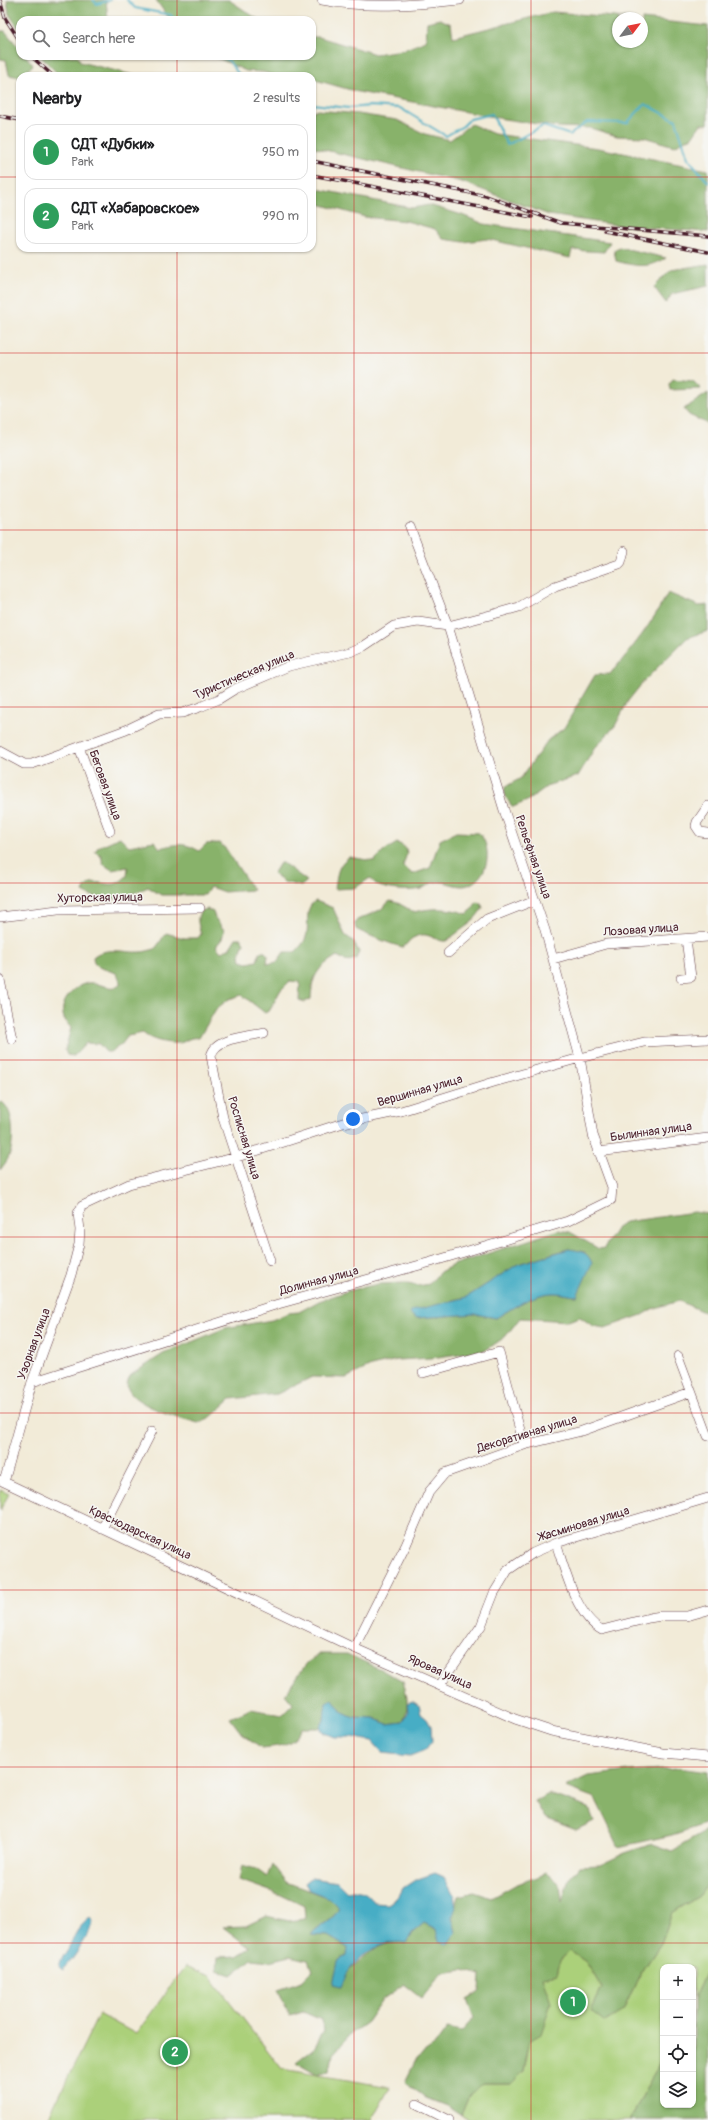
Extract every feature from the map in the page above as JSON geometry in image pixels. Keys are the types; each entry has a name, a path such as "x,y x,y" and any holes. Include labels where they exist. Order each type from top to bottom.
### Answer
{"street":[{"path":"322,0 342,4 376,6 460,0"},
{"name":"Рельефная улица","path":"410,527 448,626 504,810 535,900 553,959 580,1058 598,1152 612,1187 611,1200"},
{"name":"Туристическая улица","path":"0,751 27,765 126,730 159,714 182,713 200,707 219,699 235,689 289,666 350,652 364,646 394,626 418,622 448,626 519,607 555,586 619,564 624,551"},
{"name":"Беговая улица","path":"79,747 110,831"},
{"path":"708,806 697,822 696,826 700,832 708,833"},
{"path":"448,953 487,919 535,900"},
{"name":"Хуторская улица","path":"0,917 58,910 200,908"},
{"name":"Лозовая улица","path":"553,959 606,944 708,937"},
{"path":"681,978 691,977 686,939"},
{"path":"0,980 12,1038"},
{"name":"Росписная улица","path":"264,1033 222,1043 212,1051 211,1056 220,1107 270,1261"},
{"name":"Вершинная улица","path":"78,1213 82,1206 129,1184 237,1157 343,1123 400,1111 494,1082 644,1042 708,1039"},
{"name":"Былинная улица","path":"598,1152 664,1142 708,1138"},
{"name":"Долинная улица","path":"32,1382 278,1304 385,1275 561,1223 611,1200"},
{"name":"Узорная улица","path":"2,1481 32,1382 71,1275 79,1244 80,1230 78,1213"},
{"path":"423,1373 499,1352 524,1445"},
{"path":"678,1356 708,1436"},
{"name":"Декоративная улица","path":"354,1648 406,1545 429,1492 437,1481 449,1471 524,1445 582,1431 691,1392"},
{"path":"102,1529 152,1431"},
{"name":"Краснодарская улица","path":"2,1481 269,1608"},
{"name":"Жасминовая улица","path":"440,1685 481,1626 494,1593 508,1570 534,1553 556,1543 708,1498"},
{"path":"556,1543 569,1583 589,1620 594,1626 602,1630 649,1618 661,1616 687,1616 708,1610"},
{"name":"Яровая улица","path":"269,1608 354,1648 515,1719 551,1731 663,1752 708,1758"},
{"path":"416,2104 450,2120"}],"green space":[{"path":"7,0 106,0 108,16 16,16 16,24 9,14"},
{"path":"156,0 229,0 253,16 167,16"},
{"path":"553,12 612,17 612,48 648,48 648,20 708,26 708,124 701,124 692,137 674,146 644,137 617,136 590,128 558,127 504,119 358,92 316,80 316,72 246,71 222,60 316,60 316,37 375,54 403,50 426,41 427,22 440,19 451,24 453,37"},
{"path":"0,31 5,31 16,44 16,60 29,60 33,65 25,72 16,72 16,76 9,75 6,60 0,59"},
{"path":"44,60 79,60 80,62 121,72 56,72"},
{"path":"316,110 358,114 397,120 425,134 450,140 471,124 494,134 598,148 708,170 708,232 622,226 549,215 462,182 316,148"},
{"path":"316,189 412,208 429,205 462,215 484,224 610,242 604,252 572,250 570,258 487,239 464,242 443,239 435,229 406,221 365,217 316,203"},
{"path":"619,247 666,258 653,264 641,266 623,263 616,261 614,250"},
{"path":"708,264 708,286 672,294 666,303 654,287 671,270"},
{"path":"673,379 693,381 701,389 670,390 669,384"},
{"path":"708,393 708,424 689,415 684,409"},
{"path":"668,593 699,606 708,605 708,631 687,638 644,681 628,701 615,726 594,749 578,776 549,785 527,801 513,807 506,797 505,787 521,778 548,740 564,728 595,675 610,674 618,665 648,625"},
{"path":"456,832 479,833 486,846 487,862 481,876 468,885 460,886 443,882 435,882 421,889 400,890 379,886 370,878 355,888 335,889 340,867 349,857 374,861 384,851 397,843 405,848 407,853 403,867 413,874 430,868 440,840"},
{"path":"120,837 129,846 154,841 160,848 184,845 199,851 206,844 219,843 226,849 253,890 224,892 210,887 205,895 161,895 148,887 107,901 83,892 89,884 97,882 116,884 127,876 128,867 112,870 103,864 101,855 95,852 98,847"},
{"path":"280,863 283,863 307,881 301,886 284,882 273,874"},
{"path":"316,901 333,908 345,935 353,941 359,952 356,959 347,961 337,956 320,969 314,978 311,999 305,1002 299,1000 300,982 290,981 280,991 270,1010 265,1013 242,995 229,999 216,1009 199,1038 192,1038 181,1043 169,1043 155,1040 143,1033 128,1036 121,1045 110,1052 106,1052 99,1044 86,1043 74,1056 67,1055 65,1050 71,1028 65,1021 63,1007 68,996 77,988 87,983 95,983 108,987 116,987 120,985 120,980 116,973 98,967 94,963 93,957 109,951 140,952 155,949 166,933 184,938 198,938 201,934 198,916 201,911 207,909 213,912 215,918 224,930 222,939 216,946 221,952 229,949 236,938 241,938 244,943 240,953 241,961 248,963 257,961 260,952 265,952 268,955 267,964 277,962 284,952 295,952 303,943 307,932 308,912 312,904"},
{"path":"390,901 398,903 414,912 428,909 441,909 455,910 468,914 477,902 481,903 483,908 472,922 446,941 438,940 428,935 420,935 411,939 403,947 356,929 355,924 357,920 380,910"},
{"path":"0,1101 5,1105 11,1117 13,1133 10,1154 0,1170"},
{"path":"694,1212 708,1214 708,1314 679,1301 652,1309 642,1315 605,1328 593,1326 580,1317 568,1321 520,1318 505,1337 486,1350 431,1358 397,1360 371,1366 346,1378 312,1377 277,1394 231,1399 211,1417 198,1423 151,1407 130,1393 127,1384 131,1375 163,1354 225,1328 272,1320 288,1313 299,1312 319,1301 348,1291 378,1284 404,1283 418,1286 429,1284 440,1272 453,1265 559,1230 570,1232 599,1249 604,1248 618,1226 625,1222","holes":["568,1249 585,1252 577,1296 556,1293 540,1295 524,1301 496,1318 475,1314 416,1318 453,1300 467,1297 518,1264"]},
{"path":"0,1490 9,1494 0,1510"},
{"path":"319,1654 347,1654 380,1669 403,1682 407,1702 403,1722 387,1724 374,1718 354,1717 341,1711 333,1700 326,1702 324,1720 320,1728 302,1728 295,1738 285,1744 262,1748 242,1734 230,1718 251,1709 282,1715 293,1704 285,1694 307,1663"},
{"path":"678,1768 708,1772 708,1823 672,1835 619,1847 595,1798 565,1787 588,1776 629,1771"},
{"path":"549,1794 589,1808 594,1821 576,1830 545,1818 535,1801"},
{"path":"708,1830 708,1884 699,1896 672,1913 661,1943 638,1978 623,2011 605,2022 591,2011 602,1988 586,1962 570,1951 560,1960 557,1974 542,1977 551,2003 541,2034 529,2041 524,2071 511,2084 482,2084 468,2098 461,2115 449,2107 426,2098 405,2082 417,2058 434,2046 447,2028 462,2031 474,2018 467,1999 480,1991 481,1975 463,1970 442,1973 422,1998 404,1984 383,1999 367,2022 352,2033 333,2054 330,2071 318,2075 296,2062 314,2048 324,2031 322,2020 303,2012 290,2016 278,1989 302,1981 312,1971 308,1960 289,1956 269,1961 252,1959 232,1975 217,1970 218,1957 237,1956 250,1948 223,1927 246,1926 266,1916 289,1921 305,1919 304,1906 281,1895 239,1880 242,1865 256,1869 267,1877 272,1864 286,1882 329,1898 339,1908 334,1916 311,1935 328,1936 348,1948 347,1956 338,1962 334,1984 366,1955 375,1949 394,1943 406,1943 412,1933 424,1923 436,1929 439,1942 456,1932 452,1917 458,1896 474,1892 492,1898 515,1885 547,1873 560,1884 562,1902 569,1879 580,1866 600,1865 625,1853 652,1844 672,1851"},
{"path":"708,1884 708,1967 696,1993 696,1964 660,1964 660,2062 630,2120 473,2120 461,2115 468,2098 482,2084 511,2084 524,2071 542,1976 557,1974 560,1960 570,1951 586,1962 602,1988 592,2010 623,2011 638,1978 661,1943 672,1913 699,1896"},
{"path":"185,1966 210,1976 282,2069 390,2087 372,2120 47,2120 99,2014 136,2034"},
{"path":"708,1967 708,2120 630,2120 660,2062 660,2108 696,2108 696,1993"}],"water":[{"path":"569,1249 583,1252 588,1256 592,1263 577,1296 556,1293 540,1295 524,1301 496,1318 475,1314 416,1318 410,1314 412,1311 467,1297 518,1264"},
{"path":"333,1699 341,1711 354,1717 374,1718 387,1724 403,1722 408,1712 407,1703 413,1701 419,1705 421,1714 427,1719 431,1726 432,1741 425,1750 410,1756 383,1753 372,1741 351,1737 335,1737 324,1733 320,1728 324,1720 326,1702"},
{"path":"435,1873 444,1877 454,1896 456,1907 452,1918 456,1932 447,1945 439,1942 436,1929 424,1923 412,1933 406,1943 396,1942 386,1944 367,1953 351,1968 341,1986 333,1984 338,1962 347,1956 348,1948 328,1936 311,1935 334,1916 339,1908 329,1898 309,1890 305,1883 311,1878 337,1882 347,1892 363,1892 369,1896 374,1903 388,1904 399,1896 403,1888 415,1880"},
{"path":"90,1918 93,1921 89,1932 63,1970 59,1967 62,1959 77,1931"}],"waterway":[{"path":"93,0 97,4 110,0"},
{"path":"127,0 135,8 172,16"},
{"path":"228,60 237,72"},
{"path":"316,104 349,108 370,106 400,108 446,136 463,126 470,119 492,114 507,145 543,126 570,135 587,122 627,123 645,104 676,120 688,158 708,182"}],"railway":[{"path":"0,0 5,18 16,35"},
{"path":"35,60 49,72"},
{"path":"0,116 16,119"},
{"path":"316,162 486,196 561,223 708,236"},
{"path":"316,176 532,217"},
{"path":"605,231 708,252"}],"place":[{"name":"СДТ «Дубки»","path":"573,2002"},
{"name":"СДТ «Хабаровское»","path":"175,2052"}]}
